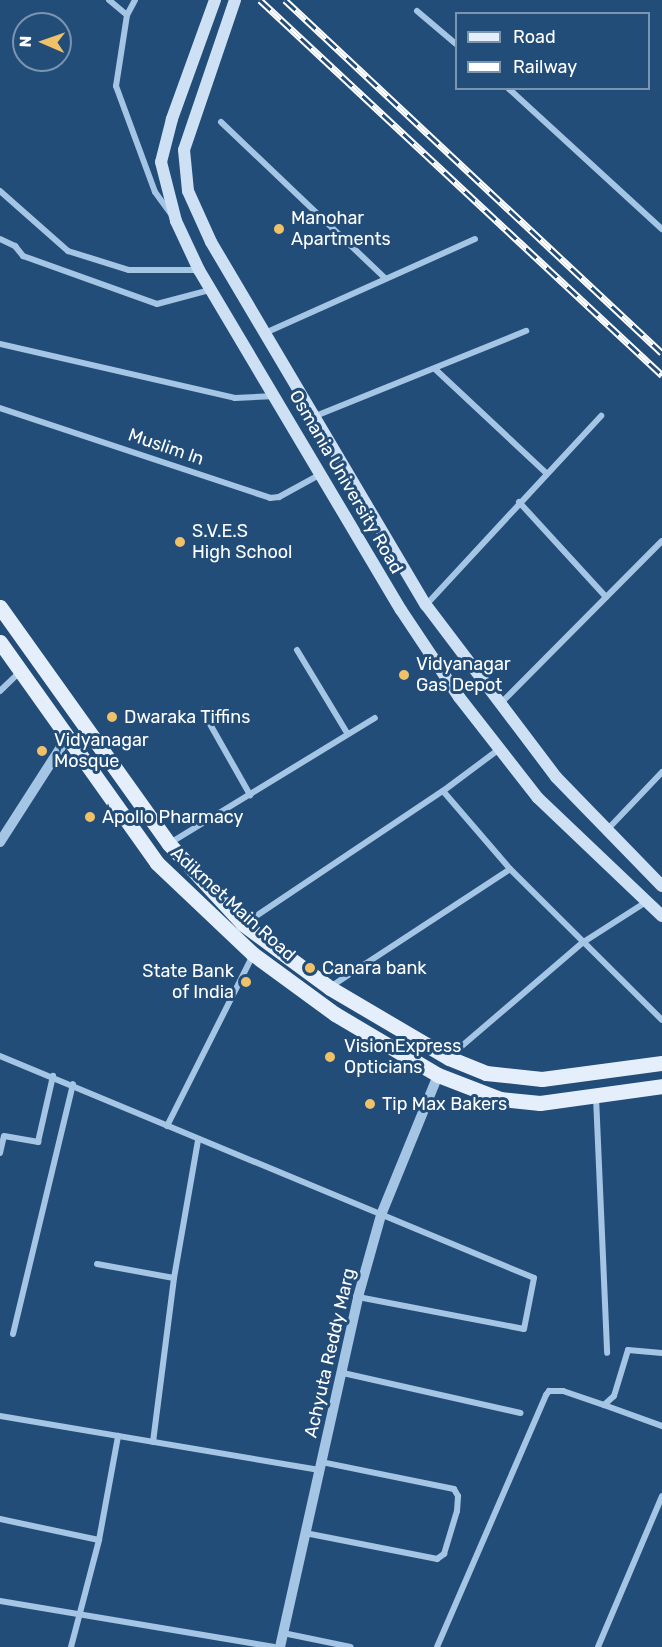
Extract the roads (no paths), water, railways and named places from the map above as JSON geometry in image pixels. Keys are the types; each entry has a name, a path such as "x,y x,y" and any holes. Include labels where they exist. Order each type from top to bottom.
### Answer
{"main road":[{"name":"Osmania University Road","path":"215,0 165,143 161,162 176,221 199,270 401,610 498,750 538,798 662,916"},
{"name":"Osmania University Road","path":"235,0 184,150 188,191 211,242 312,417 426,605 498,706 556,777 662,886"},
{"name":"Adikmet Main Road","path":"0,607 169,844 243,924 330,988 449,1058 486,1073 542,1079 662,1063"},
{"name":"Adikmet Main Road","path":"0,642 66,739 157,863 253,954 335,1014 438,1075 483,1094 519,1102 596,1097 662,1086"}],"street":[{"path":"110,0 127,15"},
{"path":"135,0 127,15 116,86 155,192 176,221"},
{"path":"417,11 455,43"},
{"path":"510,90 662,228"},
{"path":"221,123 384,277"},
{"path":"0,191 68,251 129,270 199,270"},
{"path":"0,239 23,256 157,304 210,290"},
{"path":"265,334 384,277 475,239"},
{"path":"312,417 526,331"},
{"path":"0,344 235,398 275,396"},
{"path":"435,369 546,473"},
{"name":"Muslim ln","path":"0,408 270,498 279,497 319,474"},
{"path":"426,605 601,416"},
{"path":"519,502 606,597"},
{"path":"498,706 662,541"},
{"path":"297,650 347,733"},
{"path":"0,691 20,672"},
{"path":"202,710 250,795"},
{"path":"169,844 347,733 375,718"},
{"path":"0,842 66,739"},
{"path":"243,924 443,791 498,750"},
{"path":"607,831 662,772"},
{"path":"443,791 510,869 662,1020"},
{"path":"330,988 510,869"},
{"path":"449,1058 582,943 646,902"},
{"path":"167,1126 253,954"},
{"path":"0,1056 73,1084 198,1141 534,1278 524,1329 358,1297"},
{"name":"Achyuta Reddy Marg","path":"280,1647 343,1373 358,1297 381,1215 438,1075"},
{"path":"0,1153 4,1136 38,1142 53,1076"},
{"path":"12,1334 73,1084"},
{"path":"596,1097 607,1353"},
{"path":"153,1442 174,1278 198,1141"},
{"path":"97,1264 174,1278"},
{"path":"604,1405 614,1395 628,1350 662,1353"},
{"path":"343,1373 521,1413"},
{"path":"436,1647 549,1391 563,1390 662,1426"},
{"path":"0,1416 454,1489 458,1496 457,1511 444,1554 437,1559 305,1533"},
{"path":"70,1647 77,1614 99,1540 118,1436"},
{"path":"598,1647 662,1496"},
{"path":"0,1519 99,1540"},
{"path":"0,1601 274,1647"},
{"path":"283,1633 351,1647"}],"railway":[{"path":"260,0 662,375"},
{"path":"285,0 662,353"}],"place":[{"name":"Manohar Apartments","path":"279,229"},
{"name":"S.V.E.S High School","path":"180,542"},
{"name":"Vidyanagar Gas Depot","path":"404,675"},
{"name":"Dwaraka Tiffins","path":"112,717"},
{"name":"Vidyanagar Mosque","path":"42,751"},
{"name":"Apollo Pharmacy","path":"90,817"},
{"name":"Canara bank","path":"310,968"},
{"name":"State Bank of India","path":"246,982"},
{"name":"VisionExpress Opticians","path":"330,1057"},
{"name":"Tip Max Bakers","path":"370,1104"}]}
